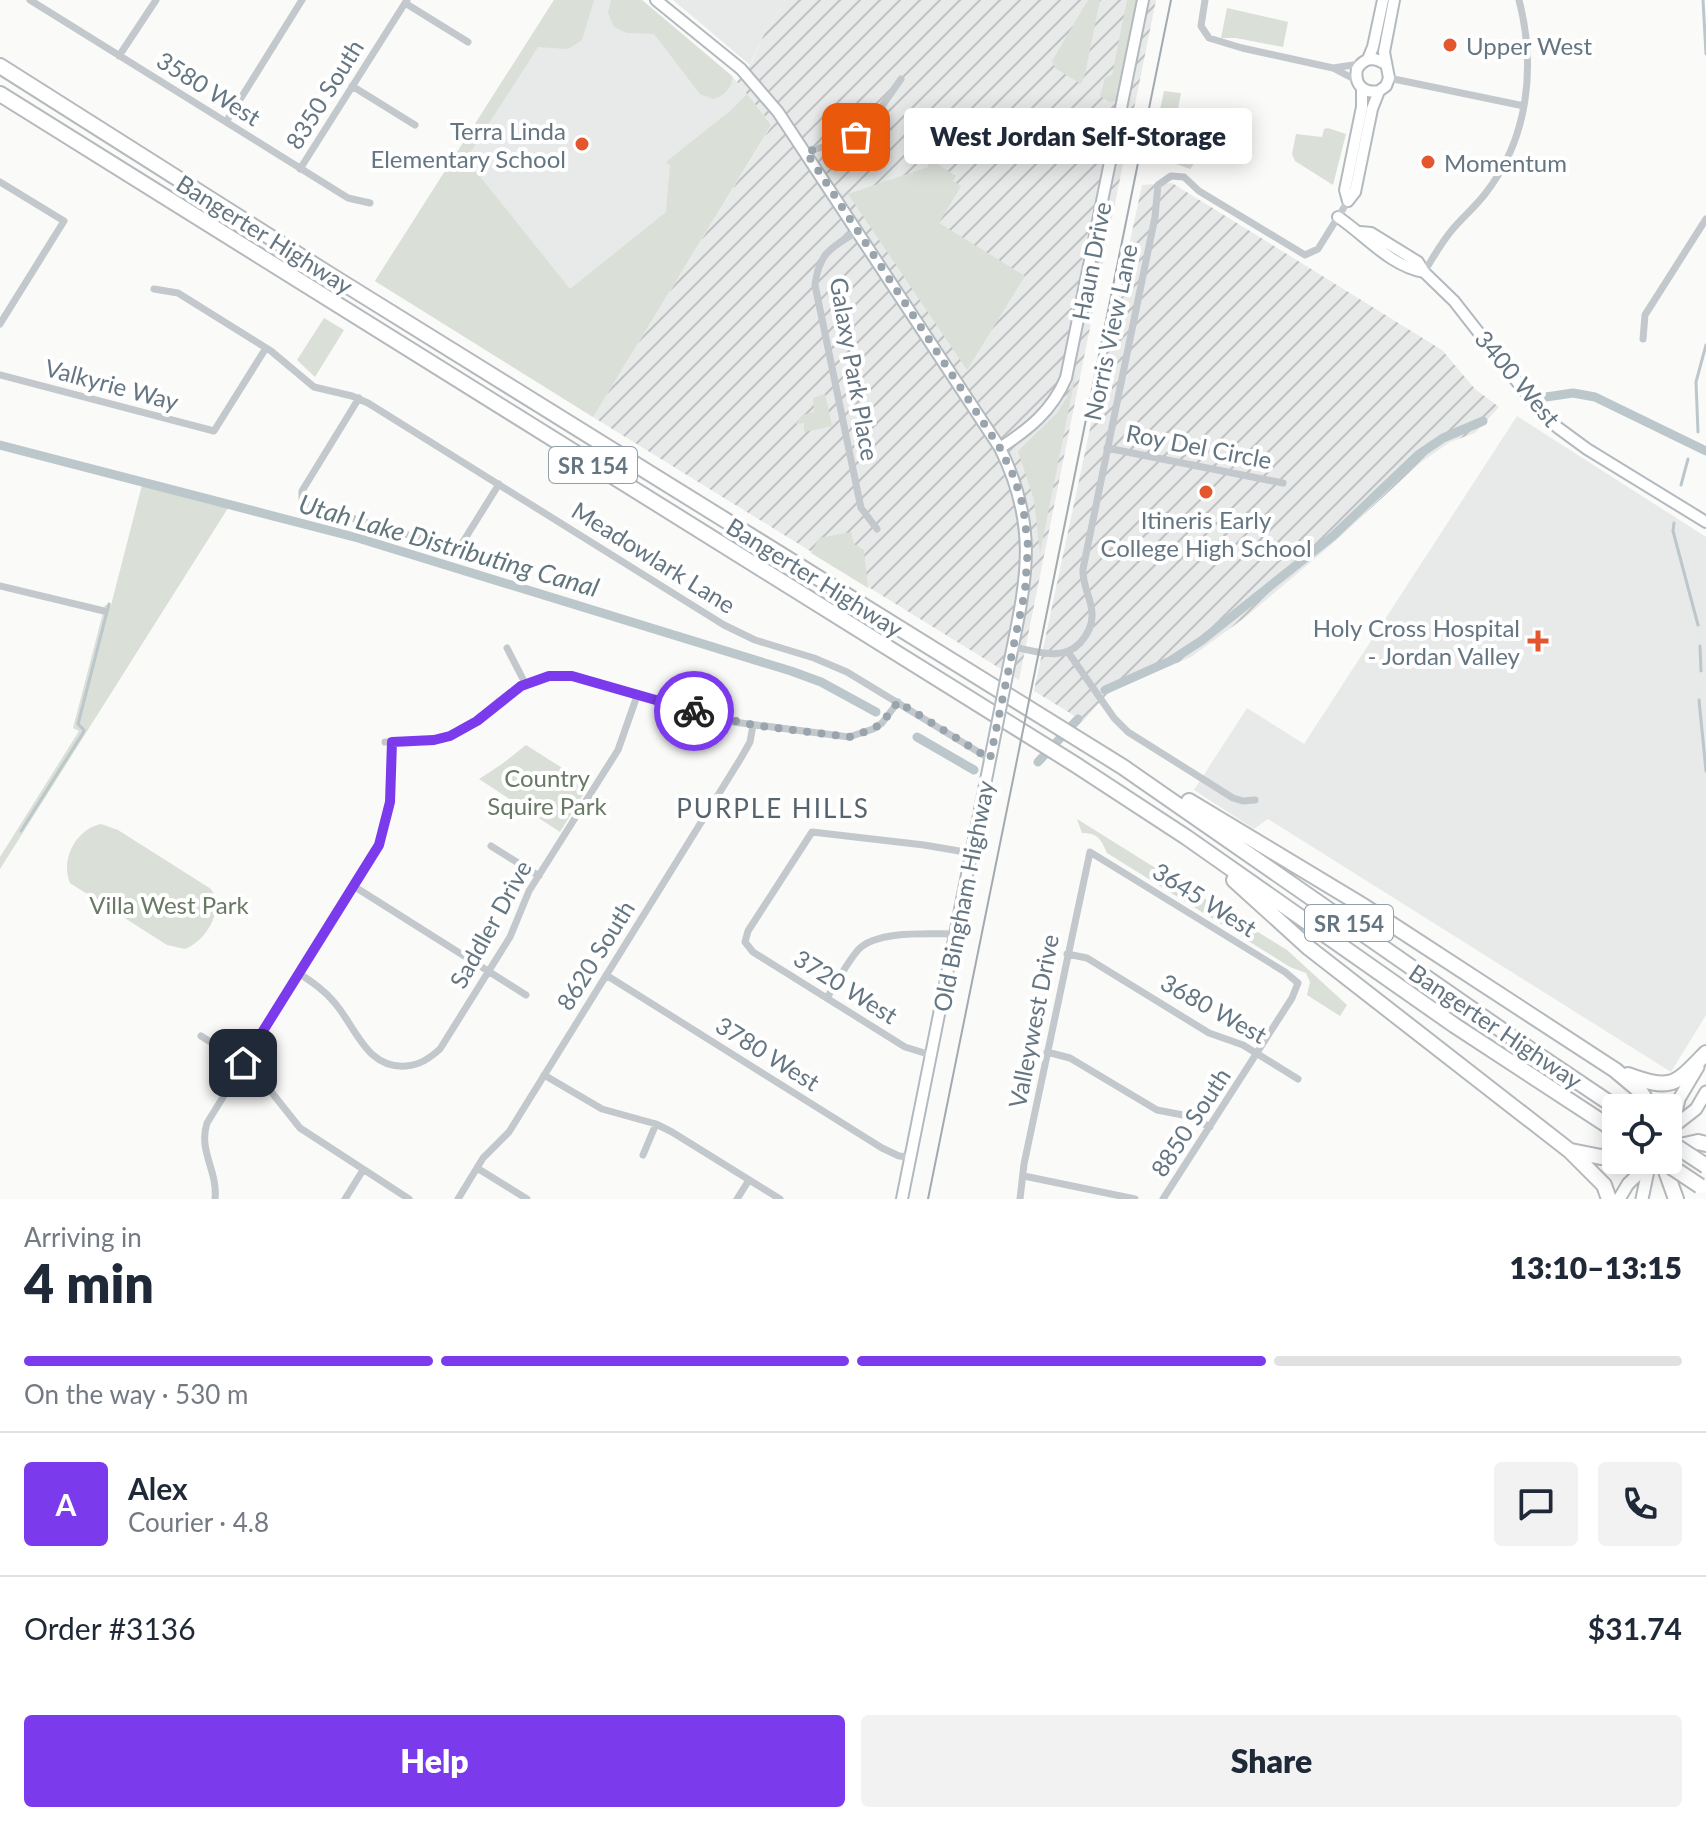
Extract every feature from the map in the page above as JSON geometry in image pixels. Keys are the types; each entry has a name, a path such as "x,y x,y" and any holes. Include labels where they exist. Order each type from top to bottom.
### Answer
{"highway":[{"name":"Bangerter Highway","path":"0,66 1141,780 1602,1098"},
{"name":"Bangerter Highway","path":"0,94 1076,765 1186,837 1454,1025 1602,1122"},
{"path":"1141,780 1163,785 1365,907 1615,1070 1642,1094"},
{"path":"1186,837 1309,948 1570,1151 1604,1185 1609,1199"},
{"path":"1615,1070 1650,1083 1668,1083 1684,1076 1706,1053"},
{"path":"1682,1145 1706,1144"},
{"path":"1682,1145 1706,1166"},
{"path":"1570,1151 1602,1157"},
{"path":"1662,1174 1676,1199"},
{"path":"1678,1174 1703,1188"}],"main road":[{"path":"1682,1094 1706,1053"},
{"path":"1682,1123 1696,1109 1706,1092"},
{"path":"1619,1199 1628,1184 1641,1174"},
{"path":"1642,1199 1651,1174"}],"street":[{"name":"3580 West","path":"30,0 348,198 370,203"},
{"path":"119,56 156,0"},
{"path":"226,122 302,0"},
{"name":"Old Bingham Highway","path":"656,0 748,76 771,102 1000,448 1019,491 1028,546 1025,591 902,1199"},
{"name":"Haun Drive","path":"1000,448 1044,415 1066,378 1143,0"},
{"path":"1205,0 1201,26 1212,40 1333,68 1370,92 1386,86 1389,78 1385,64 1385,40 1394,0"},
{"path":"1348,201 1345,190 1362,107 1359,84 1364,62 1373,47 1383,0"},
{"path":"1424,272 1445,239 1496,178 1512,147 1528,83 1528,47 1519,0"},
{"path":"406,1 468,42"},
{"name":"8350 South","path":"300,169 406,1"},
{"path":"1333,68 1374,58 1385,64"},
{"path":"1389,78 1524,106"},
{"path":"806,152 856,137 874,119 901,79"},
{"path":"352,86 415,125"},
{"path":"1338,217 1355,192 1372,109 1379,91"},
{"name":"Norris View Lane","path":"1068,652 1085,638 1091,623 1092,611 1083,573 1155,217 1155,193 1160,183 1171,176 1184,177 1199,191 1286,245 1309,255 1318,249 1338,217"},
{"path":"0,182 64,221 0,324"},
{"name":"3400 West","path":"1338,217 1360,232 1366,241 1413,270 1424,272 1460,308 1536,406 1557,427 1587,449 1706,522"},
{"path":"1643,339 1645,315 1706,219"},
{"name":"Galaxy Park Place","path":"858,231 830,248 822,257 815,285 861,508 877,529"},
{"name":"Meadowlark Lane","path":"154,289 175,291 266,348 314,387 359,398 735,631 767,645 837,667 990,759"},
{"name":"Valkyrie Way","path":"0,375 214,431 266,348"},
{"path":"359,398 302,491 302,500 307,505 445,548 457,547 464,541 499,484"},
{"name":"Roy Del Circle","path":"1107,448 1283,483"},
{"path":"0,586 104,611"},
{"path":"1013,647 1051,654 1068,652 1114,718 1128,732 1233,798 1255,800"},
{"path":"507,648 525,683"},
{"path":"215,1199 215,1176 205,1155 204,1133 212,1112 372,860 385,831 390,802 389,742 434,740 457,733 525,683 542,677 565,675 753,725 857,736 882,723 898,702"},
{"name":"Saddler Drive","path":"300,974 333,1000 370,1054 397,1066 424,1062 440,1049 510,937 539,876 618,750 637,696"},
{"name":"8620 South","path":"458,1199 477,1168 509,1132 747,748 753,725"},
{"name":"3720 West","path":"931,1055 905,1047 753,952 745,942 748,931 812,832 971,853"},
{"path":"491,846 539,876"},
{"name":"Valleywest Drive","path":"1020,1199 1024,1164 1090,852"},
{"name":"3645 West","path":"1090,852 1298,983"},
{"path":"355,887 526,995"},
{"path":"827,998 853,957 870,940 955,934"},
{"name":"3680 West","path":"1067,954 1087,958 1209,1033 1236,1042 1298,1079"},
{"name":"3780 West","path":"606,975 882,1148 899,1156 910,1157"},
{"name":"8850 South","path":"1163,1199 1292,998 1298,983"},
{"path":"201,1036 262,1077 300,1128 409,1199"},
{"path":"1047,1052 1070,1058 1157,1110 1188,1116 1210,1127"},
{"path":"544,1075 602,1109 656,1124 780,1199"},
{"path":"643,1155 656,1124"},
{"path":"477,1168 527,1199"},
{"path":"345,1199 363,1170"},
{"path":"1024,1176 1135,1199"},
{"path":"737,1199 749,1180"}],"shaded area":[{"path":"554,0 642,0 732,76 772,125 593,417 375,281"},
{"path":"673,0 785,0 765,32 750,65"},
{"path":"785,0 1156,0 1019,680 593,417 772,125 737,82 752,62 765,32"},
{"path":"1172,183 1442,350 1475,389 1499,407 1475,433 1450,442 1420,463 1331,545 1247,616 1191,657 1109,692 1083,721 1034,691 1142,185"},
{"name":"Holy Cross Hospital - Jordan Valley","path":"1517,416 1706,537 1706,1015 1671,1072 1268,819 1254,829 1194,790 1247,708 1304,744"}],"green space":[{"path":"554,0 594,0 582,40 568,49 538,47 466,159 570,289 666,212 670,166 666,162 747,94 771,125 593,417 375,281"},
{"path":"611,0 642,0 732,76 727,90 713,99 700,94 654,34 627,33 614,27 608,13"},
{"path":"1088,0 1100,0 1081,84 1055,68 1052,61"},
{"path":"1127,0 1138,0 1118,100 1110,102 1100,96 1105,78 1112,75"},
{"path":"1227,8 1288,22 1283,47 1221,38"},
{"path":"1164,91 1181,93 1169,156 1151,152"},
{"path":"1324,129 1346,134 1333,185 1295,161 1292,154 1296,134 1322,137"},
{"path":"1206,131 1223,134 1224,137 1201,154 1190,169 1176,164 1183,134"},
{"path":"933,161 956,176 953,181 961,186 939,223 1025,276 967,370 848,194 928,167"},
{"path":"324,318 344,330 315,377 297,360"},
{"path":"1076,373 1040,553 1034,500 1018,451 1057,413"},
{"path":"825,394 832,426 804,432 804,423 796,424 802,415 814,412 813,398"},
{"path":"142,485 228,508 0,869 0,857 79,731 73,728 105,605 111,605"},
{"path":"851,532 854,544 864,550 868,588 811,553 819,538"},
{"name":"Country Squire Park","path":"526,745 589,785 560,832 479,779"},
{"path":"1077,819 1287,950 1347,1005 1340,1016 1307,995 1310,982 1306,973 1290,967 1107,853 1099,838 1082,833"},
{"name":"Villa West Park","path":"101,824 118,830 211,889 215,897 214,915 206,932 193,945 185,949 167,945 70,883 67,865 72,847 84,832"}],"waterway":[{"path":"1703,0 1706,54"},
{"path":"1698,432 1696,382 1706,345"},
{"name":"Utah Lake Distributing Canal","path":"1546,397 1573,393 1595,397 1706,451"},
{"name":"Utah Lake Distributing Canal","path":"1105,690 1170,661 1201,641 1333,536 1418,455 1443,438 1483,421"},
{"name":"Utah Lake Distributing Canal","path":"0,445 358,538 791,671 821,682 876,712"},
{"path":"1681,485 1688,459"},
{"path":"1674,523 1673,531 1698,625"},
{"path":"21,831 83,733 78,724 109,604"},
{"path":"1700,646 1701,671"},
{"path":"1699,700 1706,771"},
{"name":"Utah Lake Distributing Canal","path":"1038,762 1078,719"},
{"name":"Utah Lake Distributing Canal","path":"917,737 974,770"}],"tram line":[{"path":"928,1199 1171,0"}],"way so far":[{"path":"694,711 734,722 849,737 864,734 882,723 898,702 990,759 1025,591 1028,546 1023,506 1000,448 806,152 856,137"}],"place":[{"name":"Upper West","path":"1450,45"},
{"name":"West Jordan Self-Storage","path":"856,137"},
{"name":"Terra Linda Elementary School","path":"582,144"},
{"name":"Momentum","path":"1428,162"},
{"name":"Itineris Early College High School","path":"1206,492"},
{"name":"Holy Cross Hospital - Jordan Valley","path":"1538,641"}],"district":[{"name":"PURPLE HILLS","path":"773,808"}],"route":[{"path":"243,1063 379,845 390,802 392,742 450,736 477,721 521,686 549,676 572,676 694,711"}]}
